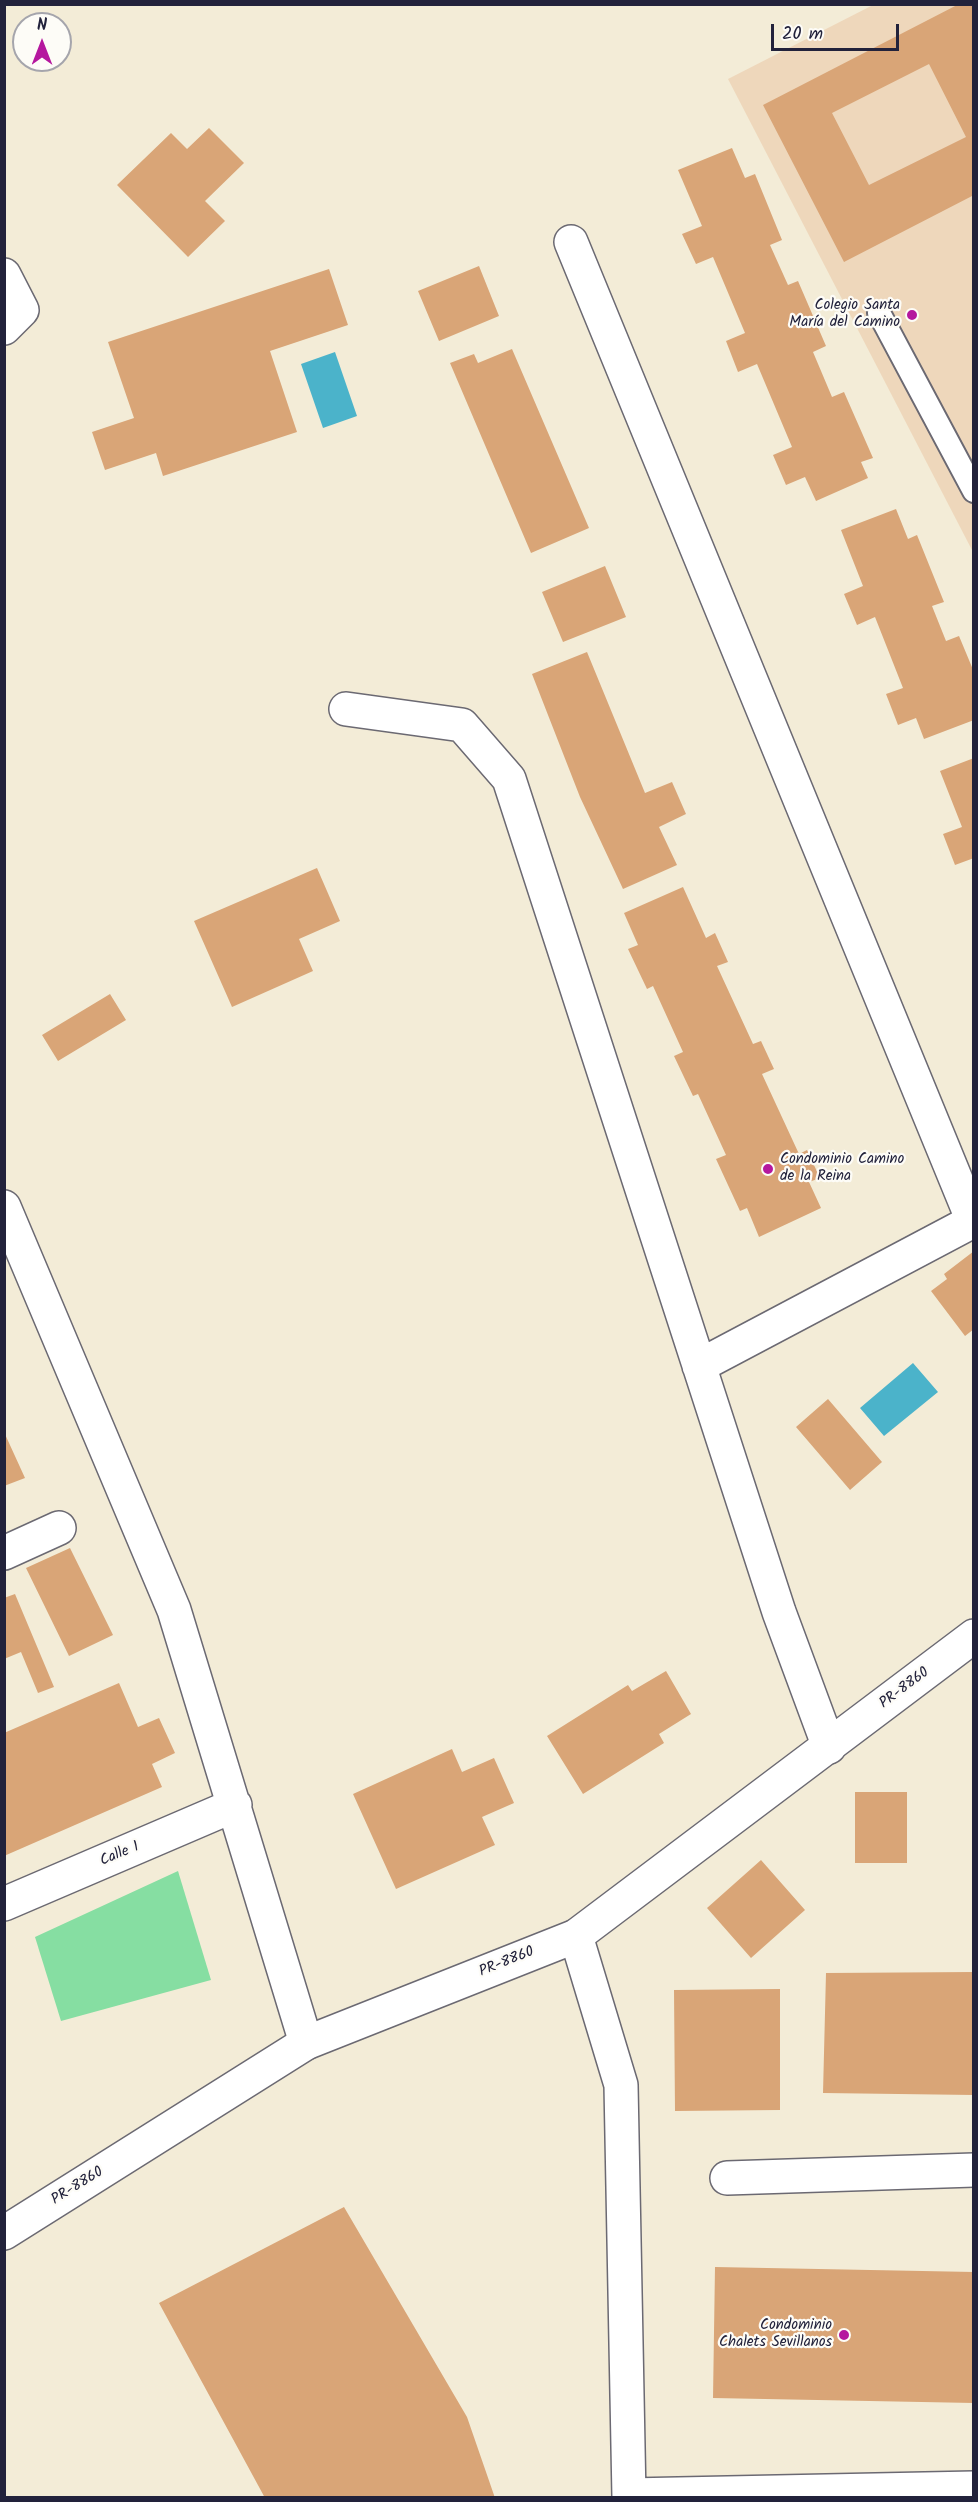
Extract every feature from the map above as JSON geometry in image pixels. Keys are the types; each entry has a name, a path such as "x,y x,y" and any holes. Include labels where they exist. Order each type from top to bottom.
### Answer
{"street":[{"path":"571,242 973,1221 699,1366"},
{"path":"4,275 22,310 4,328"},
{"path":"346,709 462,725 509,779 779,1612 829,1747"},
{"path":"4,1207 174,1610 306,2043"},
{"path":"4,1553 59,1528"},
{"name":"PR-8860","path":"4,2232 306,2043 576,1936 974,1636"},
{"name":"Calle 1","path":"4,1904 235,1805"},
{"path":"576,1936 621,2085 629,2496 974,2488"},
{"path":"727,2178 974,2170"}],"lane":[{"path":"879,313 974,490"}],"shaded area":[{"name":"Colegio Santa María del Camino","path":"873,5 973,5 973,552 728,79"}],"green space":[{"path":"178,1871 211,1980 61,2021 35,1937"}],"water":[{"path":"335,352 357,416 323,428 301,364"},
{"path":"913,1363 938,1392 884,1436 860,1408"}],"building":[{"path":"959,4 974,4 974,195 844,262 763,105","holes":["929,64 966,137 869,185 832,113"]},
{"path":"209,128 244,163 205,201 225,221 188,257 117,185 171,133 187,149"},
{"path":"732,148 745,178 755,174 782,240 770,245 788,285 798,281 826,346 813,352 832,397 844,392 873,458 861,462 868,478 816,501 805,477 786,485 773,455 792,447 757,364 738,372 726,341 745,333 713,257 696,264 682,234 702,226 678,170"},
{"path":"479,266 499,316 439,341 418,291"},
{"path":"329,269 348,325 270,351 297,432 163,476 156,453 105,470 92,432 134,418 108,342"},
{"path":"512,349 589,528 531,553 450,363 474,354 478,363"},
{"path":"896,509 908,539 917,535 944,602 932,606 946,641 959,636 974,672 974,720 924,739 916,718 898,725 886,694 903,688 875,617 857,625 844,594 863,586 841,530"},
{"path":"605,566 626,617 563,642 542,592"},
{"path":"587,652 645,793 672,782 686,814 659,827 677,865 623,889 580,797 532,674"},
{"path":"974,758 974,858 955,865 943,834 962,827 940,771"},
{"path":"317,868 340,921 299,939 313,971 232,1007 194,921"},
{"path":"683,887 706,938 715,933 728,962 717,966 753,1044 761,1041 774,1069 762,1074 799,1154 807,1150 820,1178 809,1182 821,1208 759,1237 747,1208 740,1211 716,1159 726,1155 698,1094 693,1096 674,1056 683,1052 653,986 647,989 628,949 638,945 624,913"},
{"path":"110,994 126,1020 58,1061 42,1035"},
{"path":"974,1251 974,1329 965,1336 931,1291 947,1279 944,1274"},
{"path":"828,1399 882,1462 850,1490 796,1427"},
{"path":"4,1432 25,1478 4,1486"},
{"path":"70,1548 113,1635 69,1656 26,1568"},
{"path":"15,1594 54,1687 38,1693 21,1652 4,1659 4,1598"},
{"path":"666,1671 691,1714 659,1734 664,1743 583,1794 547,1736 628,1685 632,1691"},
{"path":"119,1683 138,1727 159,1718 175,1753 152,1764 162,1787 4,1856 4,1733"},
{"path":"452,1749 462,1772 494,1758 514,1803 482,1817 495,1845 396,1889 353,1794"},
{"path":"855,1792 907,1792 907,1863 855,1863"},
{"path":"761,1860 805,1910 751,1958 707,1908"},
{"path":"974,1972 974,2095 823,2093 826,1973"},
{"path":"780,1989 780,2110 675,2111 674,1990"},
{"path":"344,2207 467,2417 495,2498 265,2498 159,2303"},
{"name":"Condominio Chalets Sevillanos","path":"715,2267 974,2272 974,2403 713,2398"}],"place":[{"name":"Colegio Santa María del Camino","path":"912,315"},
{"name":"Condominio Camino de la Reina","path":"768,1169"},
{"name":"Condominio Chalets Sevillanos","path":"844,2335"}]}
